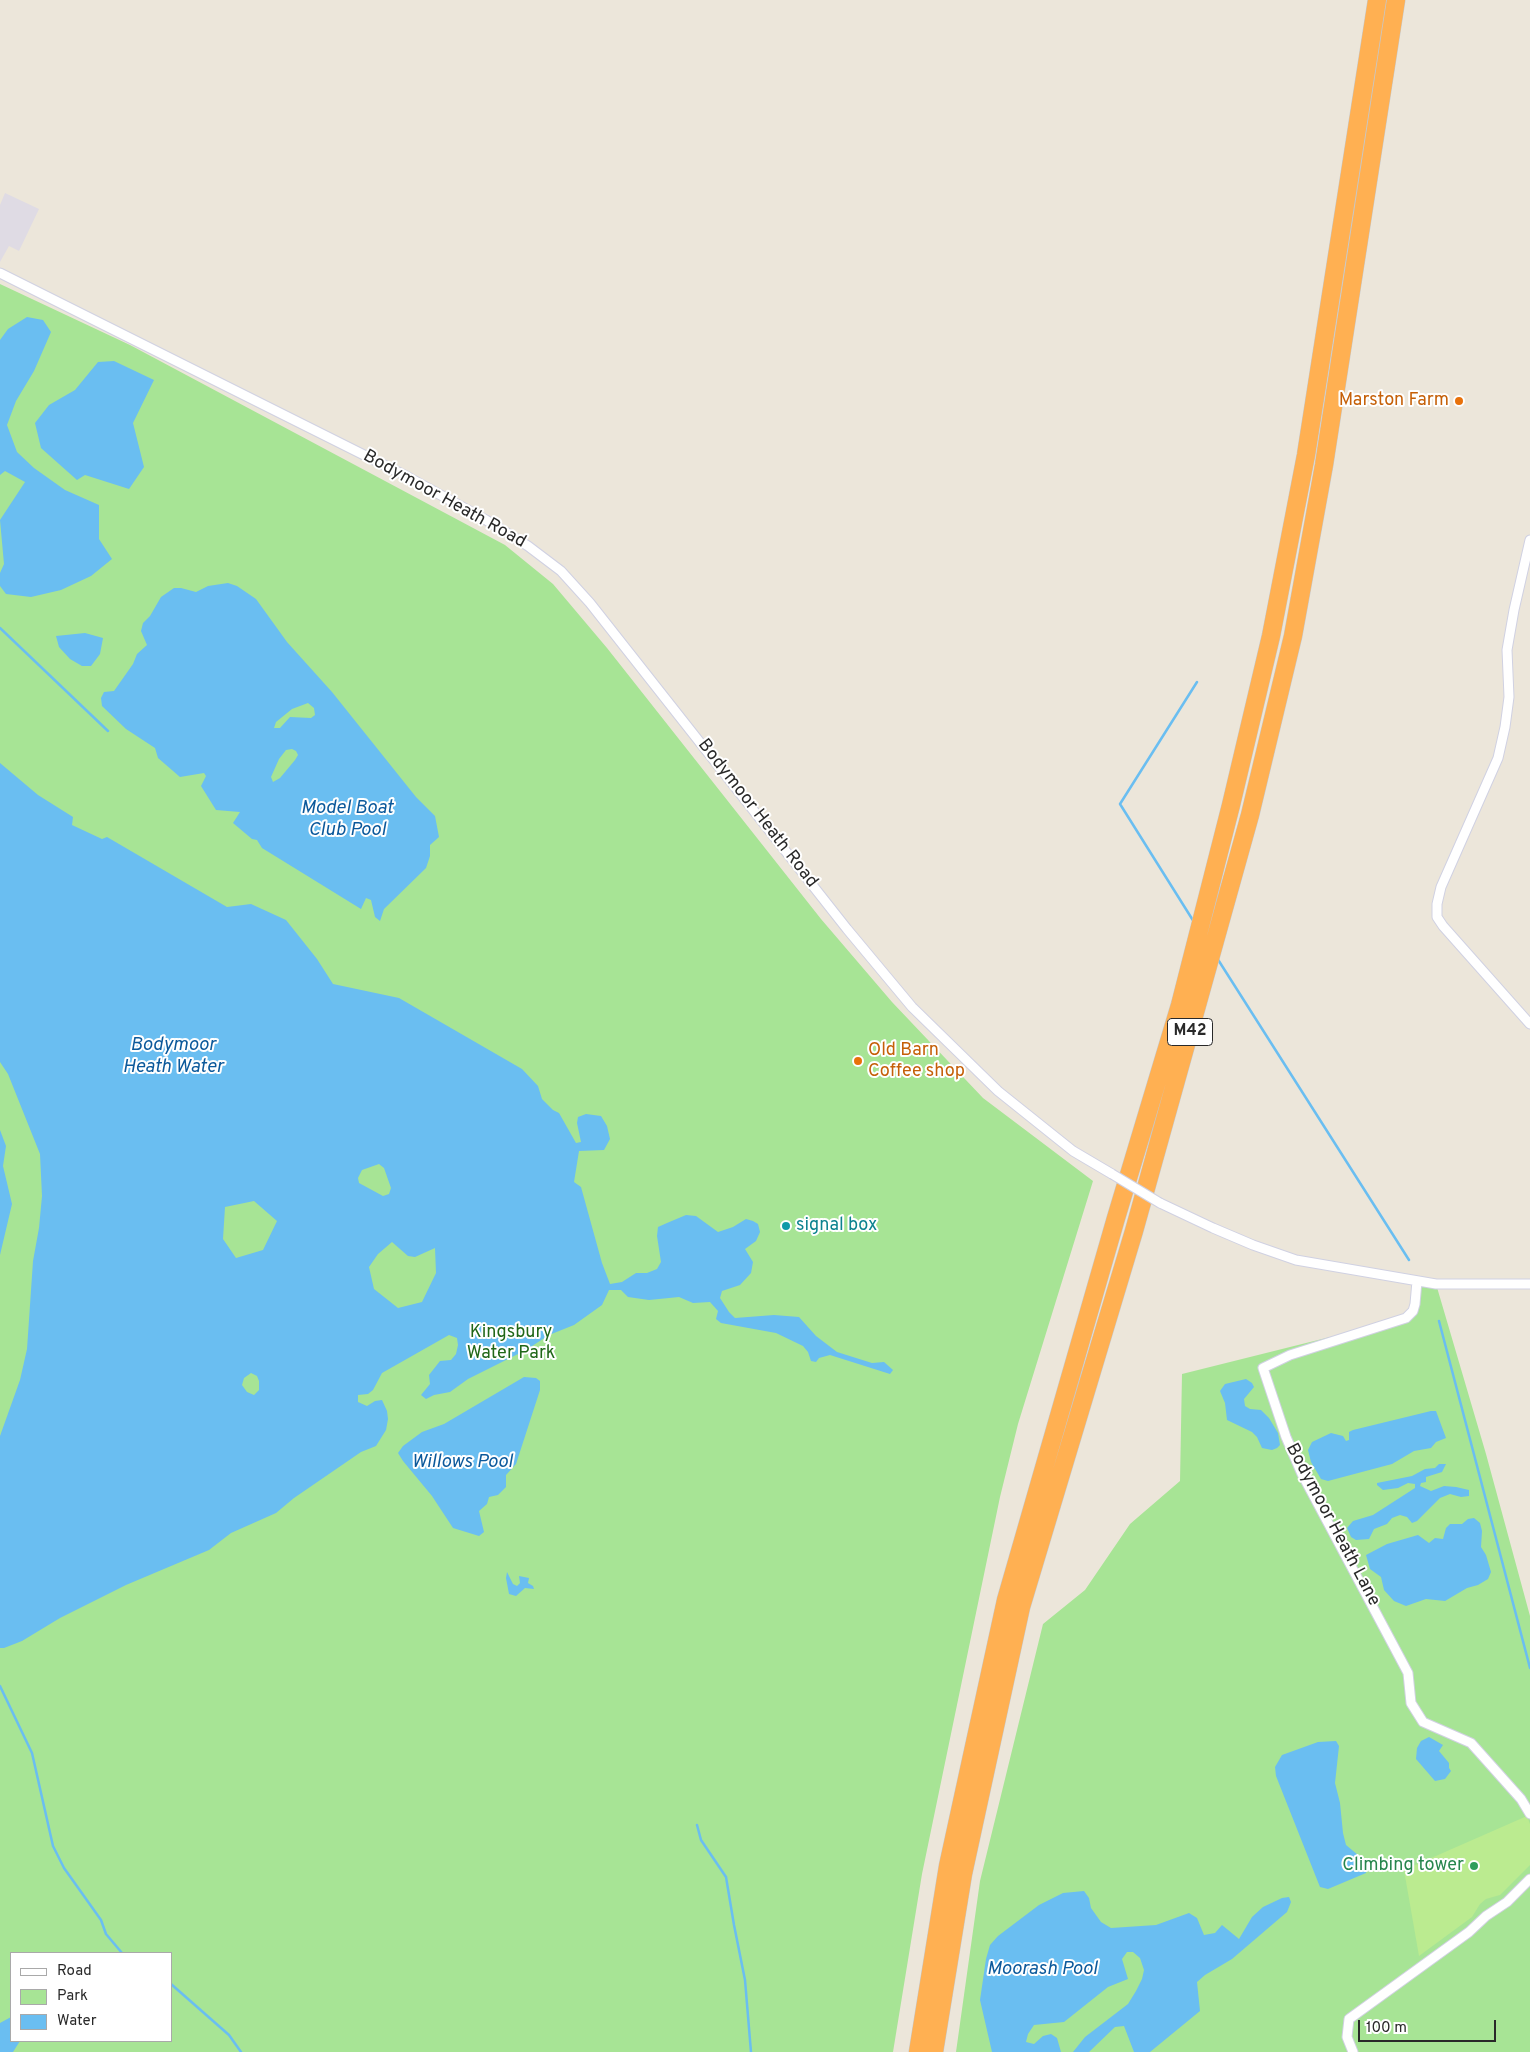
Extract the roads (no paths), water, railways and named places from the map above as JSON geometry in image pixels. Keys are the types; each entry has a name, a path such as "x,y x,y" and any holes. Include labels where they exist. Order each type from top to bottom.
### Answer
{"highway":[{"name":"M42","path":"918,2052 948,1866 1006,1600 1116,1218 1180,1005 1231,806 1270,636 1306,455 1377,0"},
{"name":"M42","path":"934,2052 963,1874 1021,1607 1134,1231 1242,843 1290,645 1324,465 1396,0"}],"street":[{"name":"Bodymoor Heath Road","path":"0,273 408,478 486,520 521,542 560,571 602,618 847,929 912,1008 998,1091 1073,1151 1160,1203 1253,1245 1296,1260 1417,1281 1464,1285 1530,1284"},
{"path":"1530,540 1507,650 1509,697 1502,743 1498,758 1441,887 1437,904 1438,917 1443,926 1530,1024"},
{"name":"Bodymoor Heath Lane","path":"1417,1281 1413,1311 1406,1318 1290,1355 1263,1368 1286,1437 1302,1474 1408,1673 1411,1703 1423,1722 1470,1743 1520,1799 1530,1814"},
{"path":"1353,2052 1347,2037 1349,2018 1469,1932 1486,1916 1507,1902 1530,1879"}],"water":[{"path":"27,317 43,320 51,332 34,371 16,401 7,425 17,452 34,468 65,490 99,505 99,539 112,559 91,576 61,590 31,597 6,594 0,586 0,573 4,564 0,520 25,482 5,471 0,475 0,340 8,329"},
{"path":"114,361 154,380 133,423 144,467 129,489 85,475 77,480 41,448 35,423 49,405 75,390 98,362"},
{"name":"Model Boat Club Pool","path":"228,583 237,586 256,599 287,642 332,692 416,797 435,816 439,837 430,845 430,856 426,868 384,909 380,921 375,917 371,900 366,898 361,909 262,848 257,840 252,839 233,823 240,812 216,810 201,786 206,776 204,773 180,777 158,758 155,748 126,729 102,706 101,698 104,692 114,691 133,664 137,654 147,645 141,631 143,623 150,616 161,597 174,588 196,592 208,586","holes":["308,703 314,708 315,715 311,718 290,717 280,728 274,728 276,722 292,709","292,749 298,755 280,778 273,782 271,777 279,759 286,750"]},
{"path":"85,633 103,638 100,654 91,666 82,666 70,659 59,647 56,636"},
{"name":"Bodymoor Heath Water","path":"0,763 38,795 73,817 72,825 102,839 107,837 227,907 251,904 286,920 317,959 333,984 399,998 522,1069 538,1086 542,1099 559,1113 576,1143 581,1142 577,1123 578,1117 586,1114 601,1116 607,1126 610,1139 604,1150 579,1151 574,1182 581,1187 602,1263 610,1284 622,1282 636,1273 647,1273 657,1269 661,1262 657,1236 658,1227 667,1223 686,1215 696,1216 718,1232 733,1227 746,1219 753,1221 758,1224 760,1232 756,1241 745,1249 753,1262 751,1273 740,1285 722,1291 720,1298 729,1312 735,1318 774,1315 799,1317 816,1336 837,1352 872,1363 884,1362 893,1370 890,1374 830,1355 819,1358 816,1362 811,1361 808,1352 803,1346 776,1333 721,1323 716,1319 718,1311 710,1302 693,1303 679,1297 649,1300 628,1297 621,1290 609,1290 602,1305 574,1325 549,1335 526,1350 468,1379 450,1392 434,1395 426,1399 421,1395 430,1384 429,1375 440,1361 451,1360 456,1354 457,1338 449,1335 382,1373 373,1390 368,1394 358,1395 358,1402 367,1406 375,1401 382,1400 387,1411 386,1430 376,1446 361,1452 294,1498 276,1513 231,1533 209,1550 126,1585 60,1618 22,1641 0,1648 0,1436 20,1380 27,1349 33,1261 42,1196 40,1154 8,1074 0,1062","holes":["379,1164 384,1168 391,1188 389,1194 383,1196 359,1183 358,1178 362,1170","254,1201 277,1221 263,1250 236,1258 223,1239 225,1207","392,1242 408,1256 415,1257 435,1248 436,1273 422,1302 398,1308 374,1289 369,1267 378,1254","251,1373 257,1376 259,1390 254,1395 247,1392 242,1385 244,1378"]},
{"path":"0,1130 6,1146 3,1166 12,1204 0,1255"},
{"name":"Willows Pool","path":"524,1377 536,1378 540,1381 540,1390 516,1464 506,1475 506,1487 498,1495 489,1497 487,1504 479,1511 484,1532 479,1536 453,1528 432,1496 398,1453 403,1446 422,1432 444,1424"},
{"path":"1246,1379 1254,1387 1244,1399 1245,1406 1250,1409 1261,1410 1269,1418 1278,1433 1280,1445 1277,1448 1272,1450 1262,1448 1257,1437 1252,1432 1227,1420 1225,1403 1220,1391 1225,1384"},
{"path":"1436,1411 1446,1438 1436,1442 1431,1448 1414,1451 1392,1464 1328,1481 1321,1479 1311,1462 1308,1450 1312,1442 1331,1433 1343,1436 1346,1441 1349,1440 1349,1432 1353,1430"},
{"path":"1439,1464 1446,1464 1442,1472 1426,1477 1426,1482 1421,1483 1420,1486 1431,1491 1444,1486 1456,1487 1469,1490 1469,1496 1461,1497 1450,1494 1440,1498 1417,1521 1412,1523 1407,1517 1400,1515 1392,1518 1387,1524 1374,1529 1369,1539 1356,1540 1351,1537 1347,1528 1353,1521 1373,1515 1415,1488 1415,1484 1408,1483 1398,1488 1383,1490 1377,1483 1412,1476 1425,1469 1435,1468"},
{"path":"1474,1518 1480,1523 1482,1531 1481,1547 1486,1555 1491,1572 1488,1579 1478,1585 1467,1588 1445,1601 1426,1599 1406,1606 1394,1601 1384,1590 1381,1577 1370,1569 1366,1555 1387,1544 1418,1535 1429,1543 1435,1538 1443,1539 1446,1528 1450,1524 1462,1524 1468,1519"},
{"path":"507,1572 513,1584 517,1586 520,1583 519,1576 529,1578 528,1583 534,1589 525,1588 516,1596 509,1594 506,1578"},
{"path":"1429,1737 1443,1745 1439,1751 1449,1763 1451,1771 1445,1779 1435,1781 1416,1759 1417,1748 1421,1741"},
{"path":"1336,1741 1339,1746 1335,1783 1340,1803 1343,1833 1346,1845 1364,1860 1367,1866 1366,1873 1328,1889 1320,1887 1276,1776 1275,1767 1282,1755 1318,1742"},
{"name":"Moorash Pool","path":"1084,1891 1089,1898 1091,1908 1101,1922 1111,1928 1156,1925 1189,1913 1197,1918 1204,1935 1215,1933 1222,1925 1239,1939 1252,1917 1263,1907 1282,1898 1289,1897 1291,1902 1287,1912 1232,1959 1197,1982 1200,2011 1150,2052 1134,2052 1124,2026 1115,2027 1089,2052 1073,2052 1085,2037 1128,2004 1136,1991 1144,1970 1140,1958 1133,1952 1127,1952 1122,1959 1128,1979 1108,1987 1064,2022 1034,2025 1028,2034 1026,2042 1034,2044 1043,2036 1051,2034 1057,2038 1061,2052 992,2052 980,2000 990,1945 998,1936 1039,1905 1063,1893"},
{"path":"10,2018 10,2042 19,2042 13,2052 0,2052 0,2023"}],"waterway":[{"path":"0,628 108,731"},
{"path":"1194,922 1120,804 1197,682"},
{"path":"1217,958 1409,1260"},
{"path":"1439,1321 1530,1668"},
{"path":"0,1686 32,1753 53,1846 64,1868 101,1920 106,1934 121,1952"},
{"path":"697,1825 701,1840 726,1877 745,1980 751,2052"},
{"path":"172,1985 229,2035 241,2052"}],"place":[{"name":"Marston Farm","path":"1459,401"},
{"name":"Old Barn Coffee shop","path":"858,1061"},
{"name":"signal box","path":"786,1226"},
{"name":"Climbing tower","path":"1474,1866"}],"park label":[{"name":"Kingsbury Water Park","path":"511,1344"}]}
